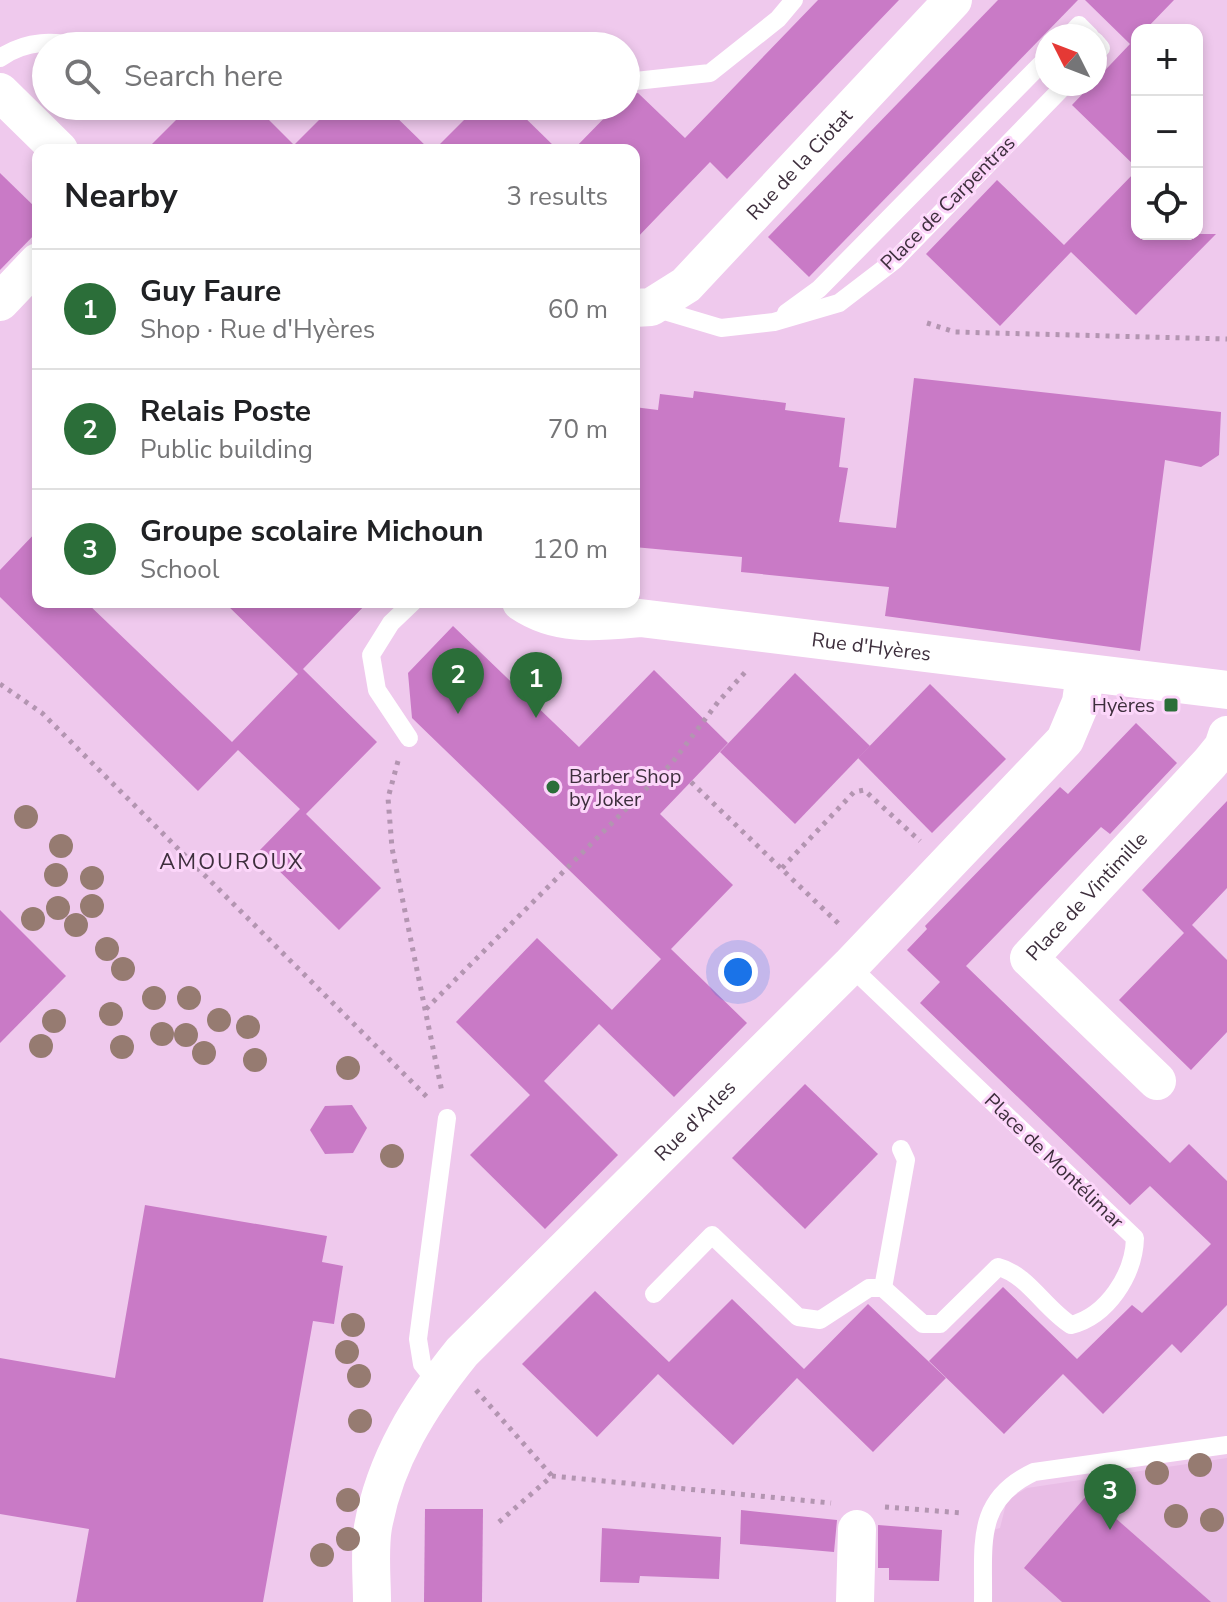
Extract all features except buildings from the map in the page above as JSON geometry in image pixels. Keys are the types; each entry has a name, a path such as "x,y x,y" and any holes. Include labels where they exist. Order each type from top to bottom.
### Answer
{"street":[{"name":"Rue de la Ciotat","path":"642,308 686,285 953,0"},
{"path":"0,92 53,144"},
{"path":"0,302 32,268"},
{"name":"Rue d'Hyères","path":"529,608 566,622 640,618 1227,690"},
{"name":"Rue d'Arles","path":"372,1602 372,1529 387,1478 410,1423 437,1383 462,1352 857,957 1065,740 1081,702 1085,674"},
{"name":"Place de Vintimille","path":"1157,1081 1029,958 1210,763 1223,747 1227,735"},
{"path":"855,1602 858,1513"}],"lane":[{"path":"640,80 710,73 778,19 794,0"},
{"path":"0,58 13,49 32,43"},
{"name":"Place de Carpentras","path":"774,322 819,289 1035,70"},
{"name":"Place de Carpentras","path":"642,308 721,328 774,322 839,303 895,260 1054,96"},
{"path":"407,608 391,623 371,655 377,690 409,738"},
{"name":"Place de Montélimar","path":"857,957 1135,1238 1134,1262 1121,1286 1089,1321 1071,1325 1055,1315 1013,1271 998,1267 940,1324 923,1324 883,1288"},
{"path":"437,1383 422,1364 418,1339 447,1118"},
{"path":"654,1294 712,1235 798,1317 820,1320 869,1288 883,1288 906,1160 901,1149"},
{"path":"983,1602 987,1515 1001,1494 1034,1472 1227,1445"}],"path":[{"path":"927,323 955,332 1227,339"},
{"path":"426,1009 672,763 718,702 779,636"},
{"path":"0,684 42,713 447,1118"},
{"path":"409,738 397,762 388,798 392,848 447,1118"},
{"path":"691,782 782,868 857,957"},
{"path":"782,868 854,792 864,790 946,864"},
{"path":"462,1352 464,1377 552,1476 858,1513 987,1515"},
{"path":"499,1522 552,1476"}],"shaded area":[{"path":"1227,1458 1227,1602 974,1602 976,1535 1000,1528 1007,1500 1027,1488"}],"place":[{"name":"Hyères","path":"1171,705"},
{"name":"Relais Poste","path":"458,714"},
{"name":"Guy Faure","path":"536,718"},
{"name":"Barber Shop by Joker","path":"553,787"},
{"name":"Groupe scolaire Michoun","path":"1110,1530"}],"district":[{"name":"AMOUROUX","path":"232,862"}]}
